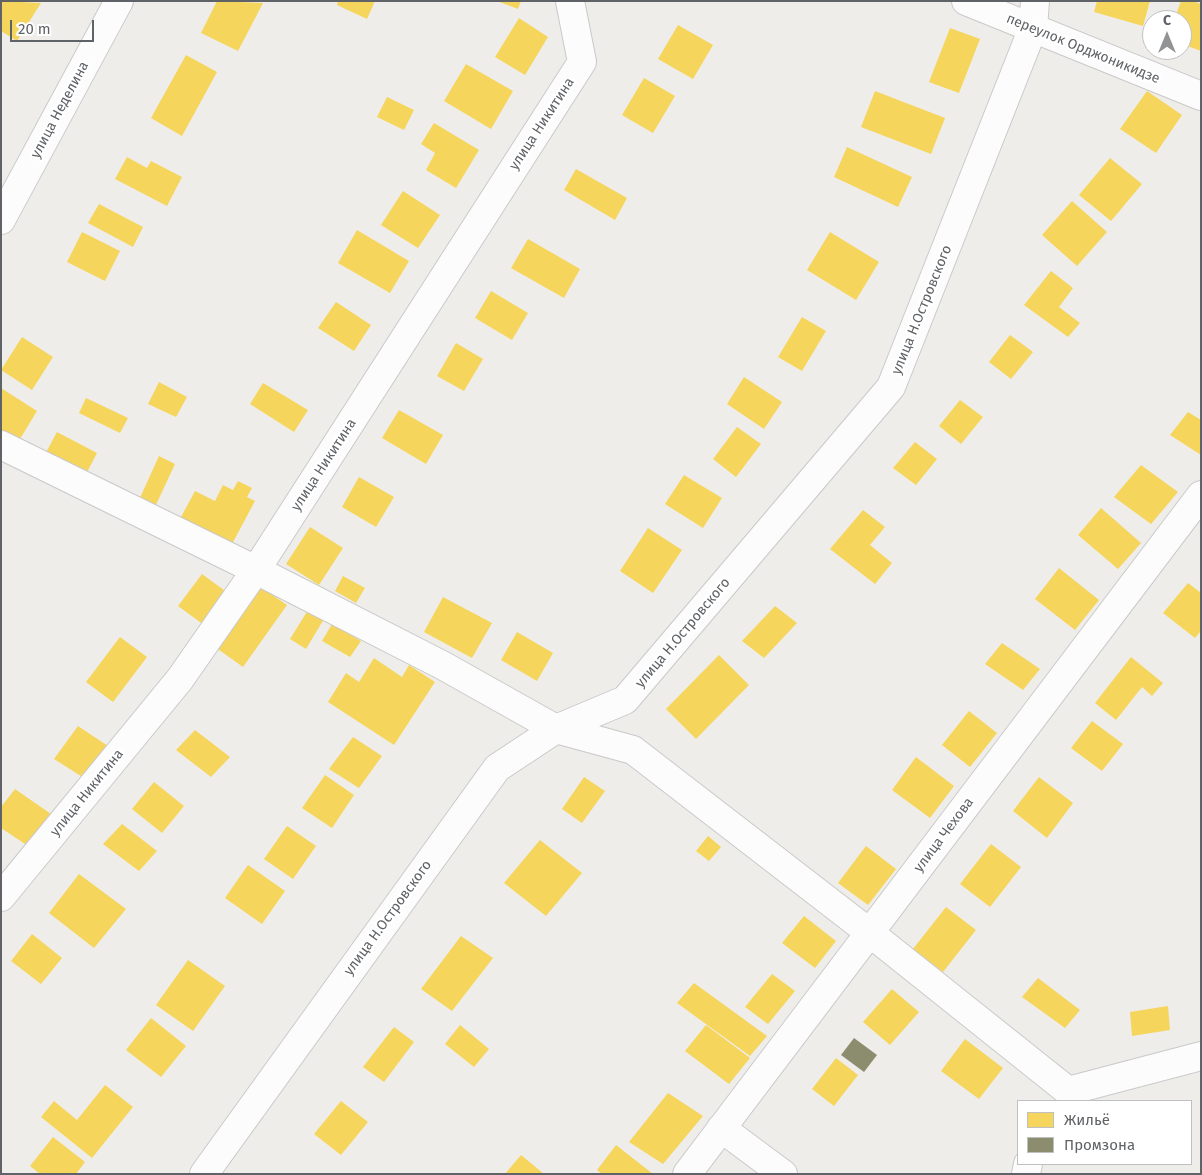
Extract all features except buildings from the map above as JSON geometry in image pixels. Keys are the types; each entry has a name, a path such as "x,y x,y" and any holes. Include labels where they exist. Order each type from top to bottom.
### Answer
{"street":[{"name":"улица Неделина","path":"1,220 119,1"},
{"name":"улица Никитина","path":"1,897 180,679 256,570 582,62 570,1"},
{"name":"переулок Орджоникидзе","path":"966,1 1201,96"},
{"name":"улица Н.Островского","path":"204,1174 497,768 556,729 625,700 891,387 1033,28 1035,1"},
{"path":"1,445 256,570 442,665 556,729 633,750 870,933 1066,1096 1201,1056"},
{"name":"улица Чехова","path":"687,1174 1201,495"},
{"path":"721,1128 782,1174"}]}
